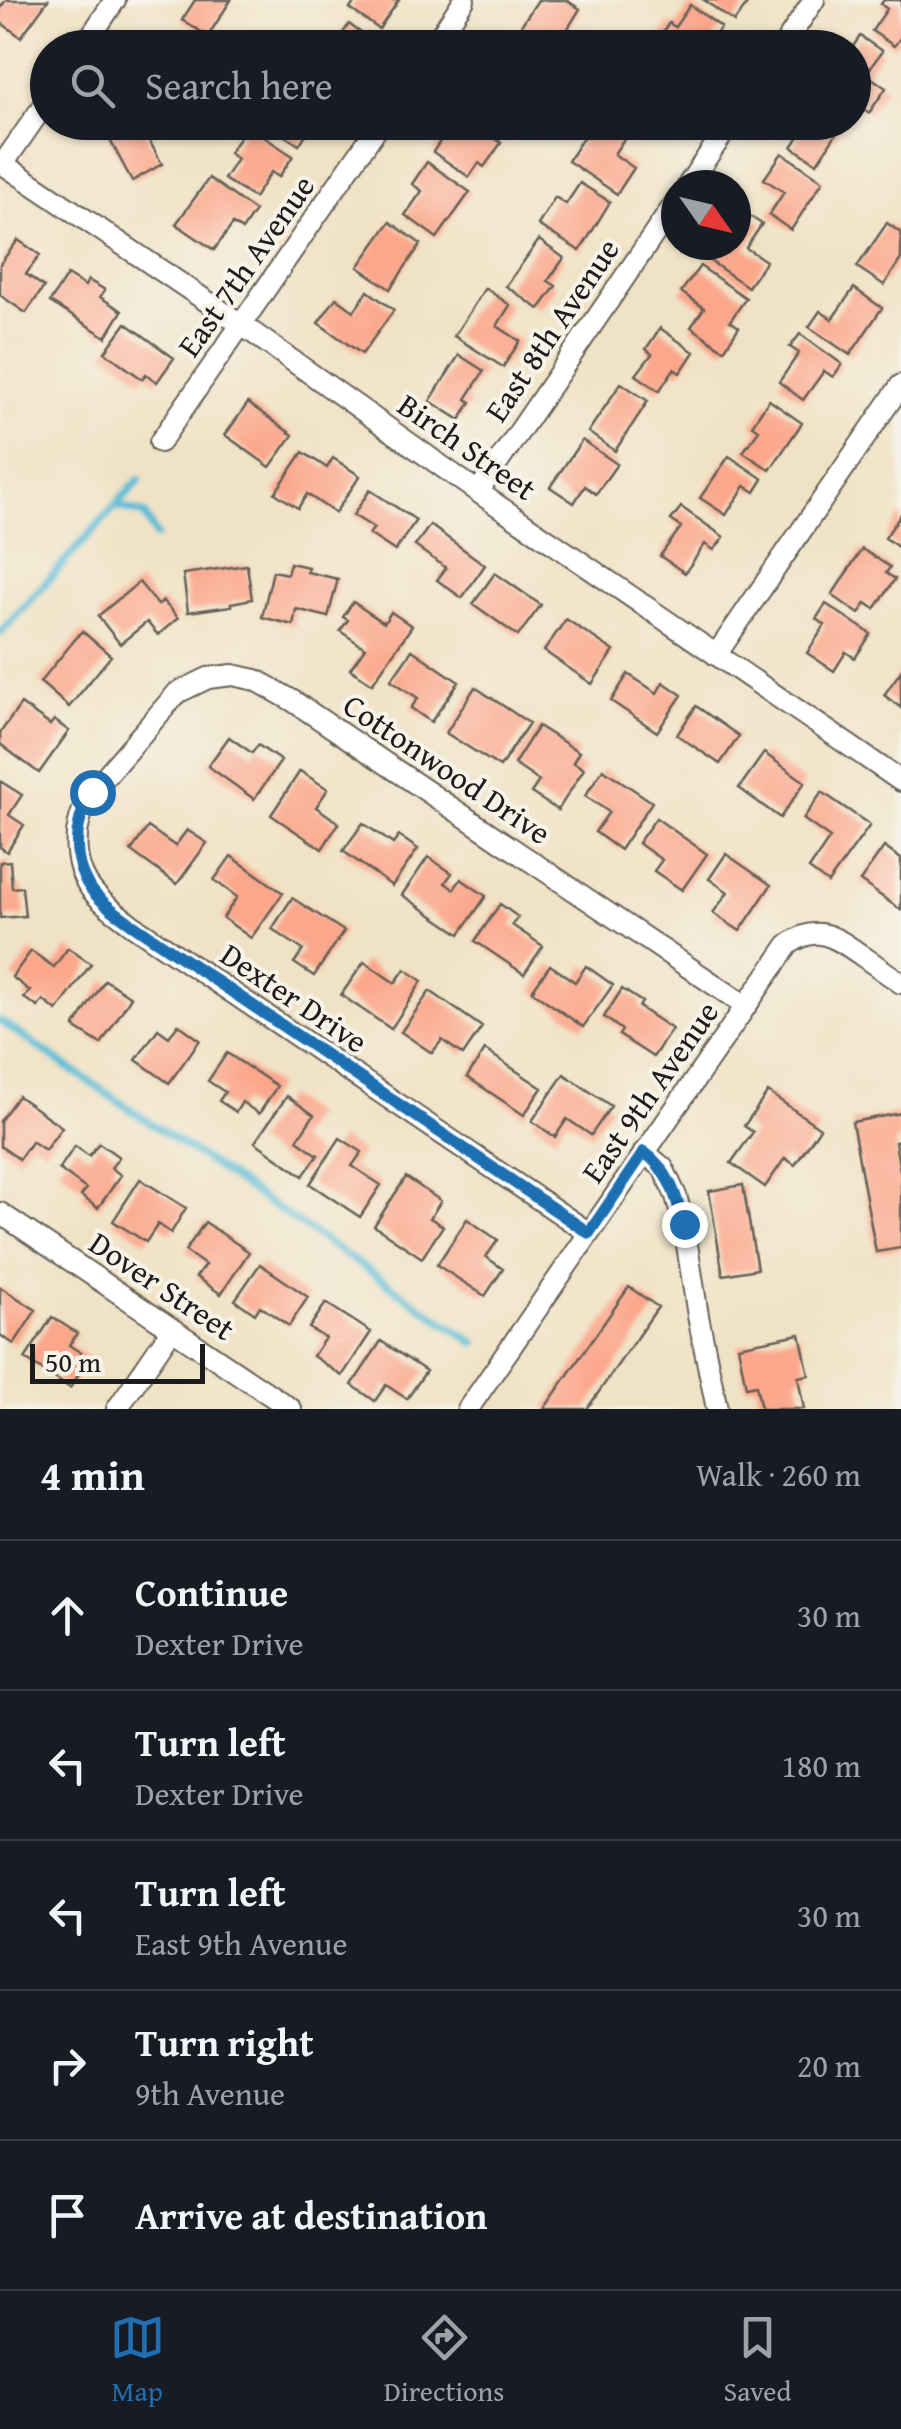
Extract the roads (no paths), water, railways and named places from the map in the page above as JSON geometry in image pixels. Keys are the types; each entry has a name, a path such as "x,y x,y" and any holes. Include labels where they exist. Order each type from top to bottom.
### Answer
{"street":[{"path":"95,30 115,0"},
{"path":"444,30 464,0"},
{"path":"794,30 814,0"},
{"path":"1,162 30,123"},
{"name":"East 7th Avenue","path":"160,442 368,140"},
{"path":"698,170 718,140"},
{"name":"Birch Street","path":"1,162 901,780"},
{"name":"East 8th Avenue","path":"478,492 661,224"},
{"path":"716,654 901,384"},
{"name":"Cottonwood Drive","path":"119,760 176,693 208,678 233,675 256,680 293,701 746,1006"},
{"name":"Dexter Drive","path":"119,760 83,806 77,826 76,851 84,877 98,898 589,1233"},
{"name":"East 9th Avenue","path":"468,1409 788,945 812,934 835,938 901,983"},
{"path":"644,1152 663,1168 684,1224 717,1409"},
{"name":"Dover Street","path":"0,1213 291,1409"},
{"path":"117,1409 172,1329"}],"waterway":[{"path":"0,633 139,480"},
{"path":"116,506 144,514 156,536"},
{"path":"0,1021 475,1343"}]}
